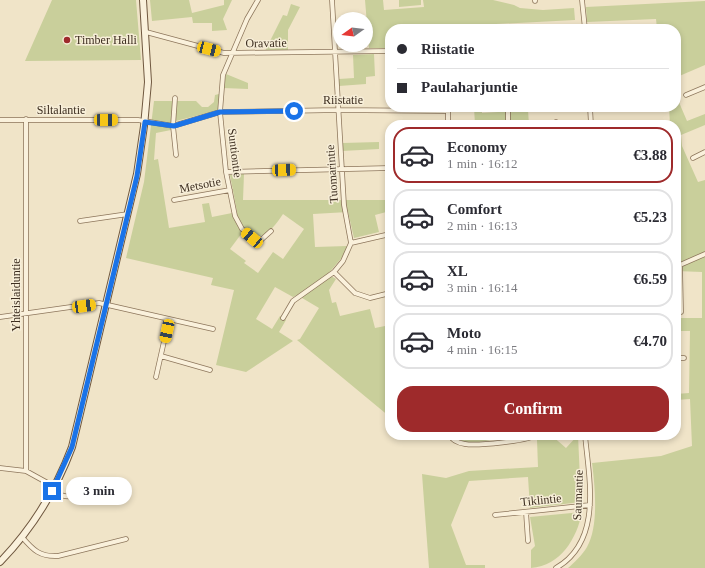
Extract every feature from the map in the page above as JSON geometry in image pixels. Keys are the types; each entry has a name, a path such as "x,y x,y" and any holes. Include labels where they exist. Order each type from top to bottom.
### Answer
{"main road":[{"path":"0,562 41,512 54,489 72,447 137,174 145,122 148,82 143,0"}],"street":[{"name":"Suntiontie","path":"258,0 231,53 223,75 220,112 226,172 235,216 242,229 257,240 261,240 271,231"},
{"name":"Tuomarintie","path":"332,0 333,13"},
{"path":"582,0 584,24"},
{"name":"Oravatie","path":"146,32 224,53 336,52"},
{"name":"Oravatie","path":"373,51 385,51"},
{"name":"Tuomarintie","path":"336,52 344,205 352,243"},
{"path":"686,96 705,87"},
{"path":"175,98 174,126 176,155"},
{"name":"Riistatie","path":"145,122 174,126 220,112 385,110"},
{"name":"Yhteislaiduntie","path":"26,119 26,471"},
{"name":"Siltalantie","path":"0,120 138,120 145,122"},
{"path":"693,158 705,152"},
{"path":"226,172 385,168"},
{"name":"Metsotie","path":"174,200 230,190"},
{"path":"80,221 128,214"},
{"path":"284,318 293,301 334,272 343,261 352,243 385,235"},
{"path":"681,264 705,254"},
{"path":"334,272 356,293 370,298 385,294"},
{"path":"0,317 106,304 213,329"},
{"path":"156,377 169,319"},
{"path":"161,356 210,370"},
{"path":"456,440 466,444 520,440"},
{"name":"Saumantie","path":"556,568 571,556 580,545 587,527 590,505 590,481 586,440"},
{"path":"0,468 26,471 54,489 63,497 71,497 92,491 103,484 113,481"},
{"name":"Tiklintie","path":"495,515 590,505"},
{"path":"526,512 528,541"},
{"path":"22,537 34,551 49,557 126,539"}],"green space":[{"path":"52,0 136,0 141,60 25,61"},
{"path":"150,0 189,0 192,13 224,5 224,0 232,0 223,19 227,30 212,31 212,23 193,23 192,17 152,21"},
{"path":"365,0 383,0 384,10 424,7 423,0 493,0 520,8 543,10 574,8 575,20 497,24 385,24 385,48 373,48 373,12 366,12"},
{"path":"399,0 421,0 421,5 399,7"},
{"path":"705,1 705,65 681,75 681,24 656,24 656,19 587,22 586,7"},
{"path":"291,4 300,7 288,30 288,51 265,51 283,15 287,16"},
{"path":"374,54 375,76 366,77 366,84 339,86 339,79 354,78 353,55"},
{"path":"226,74 248,83 248,89 223,88"},
{"path":"219,94 219,110 172,122 171,130 156,133 154,160 158,159 169,228 205,222 202,204 209,203 212,217 237,212 230,175 244,174 243,200 385,200 385,212 375,215 379,232 354,238 348,212 313,214 315,247 347,246 344,255 328,274 336,279 329,290 332,303 336,302 340,316 370,309 375,328 385,326 385,413 297,340 300,339 319,308 297,295 293,297 275,287 256,319 272,329 280,316 286,320 279,332 293,341 246,372 216,365 234,290 211,285 213,278 126,258 144,182 154,101 196,101 202,107 208,107 214,102 215,95","holes":["283,214 304,229 283,259 273,252 258,273 244,263 246,261 230,249 245,229 256,237 260,236 268,232"]},
{"path":"681,107 687,121 705,114 705,125 681,135 681,120 670,120 669,112 681,112"},
{"path":"474,112 528,112 529,120 475,120"},
{"path":"681,135 682,146 698,182 705,180 705,568 568,568 585,550 591,538 595,517 595,494 592,463 661,456 692,446 690,399 681,400 681,394 689,393 690,331 681,331 681,318 702,318 702,272 681,271"},
{"path":"379,142 379,149 342,151 342,143"},
{"path":"460,440 489,440 476,442"},
{"path":"537,440 557,440 566,448 573,440 578,440 581,502 530,508 528,477 469,481 451,525 466,565 485,565 485,568 429,568 422,474 446,478 469,471 538,467"},
{"path":"582,512 580,522 572,541 566,549 551,562 542,566 531,568 531,550 535,546 530,517"}],"place":[{"name":"Timber Halli","path":"67,40"}],"route":[{"path":"52,491 72,447 137,176 145,122 174,126 220,112 294,111"}]}
